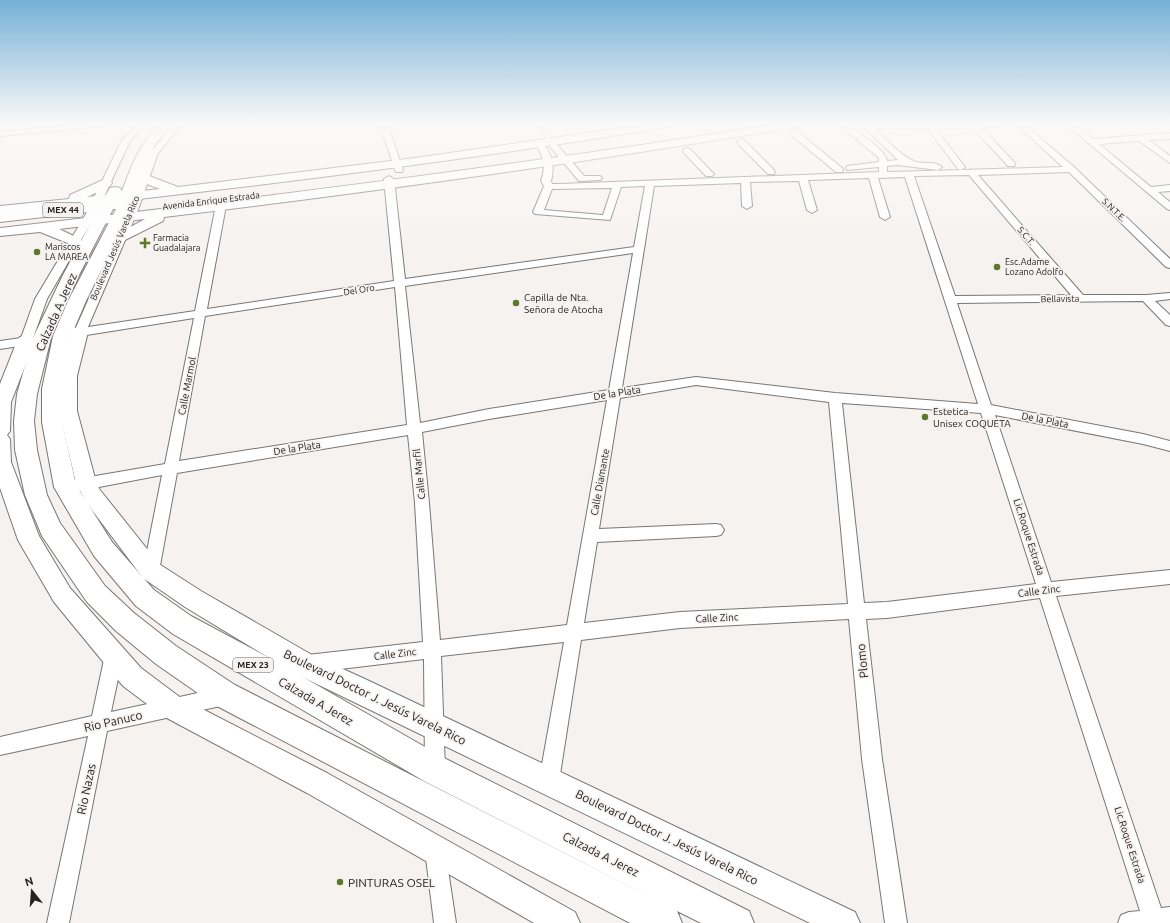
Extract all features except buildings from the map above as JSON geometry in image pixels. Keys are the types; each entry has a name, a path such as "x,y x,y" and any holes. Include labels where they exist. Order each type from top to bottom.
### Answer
{"main road":[{"name":"Boulevard Jesús Varela Rico","path":"114,210 126,168"},
{"name":"Boulevard Jesús Varela Rico","path":"114,210 136,168"},
{"name":"Avenida Enrique Estrada","path":"0,217 114,210"},
{"name":"Avenida Enrique Estrada","path":"0,225 114,210"},
{"name":"Calzada A Jerez","path":"114,210 62,336 52,389 52,422 76,485 103,549 145,598 182,625 265,671 435,770 724,920"},
{"name":"Calzada A Jerez","path":"114,210 70,277 42,338 27,394 24,421 26,450 36,495 50,530 96,594 125,622 166,655 226,696 665,923"}],"street":[{"name":"Boulevard Jesús Varela Rico","path":"80,332 114,210 105,183 112,168"},
{"name":"Boulevard Jesús Varela Rico","path":"26,341 41,299 75,242 114,210 144,178 148,168"},
{"name":"Calle Marfil","path":"393,168 400,283 422,503 432,649 435,770"},
{"name":"Avenida Enrique Estrada","path":"114,210 300,182 394,174 438,168"},
{"path":"0,232 42,227 114,210 178,191 251,183 487,168"},
{"path":"549,168 546,181 549,186"},
{"path":"567,168 582,182 617,185 886,175 909,168"},
{"path":"703,168 709,174"},
{"path":"767,168 771,172"},
{"path":"549,186 582,182 709,174 839,170 851,168"},
{"path":"882,168 886,175"},
{"path":"909,168 926,174 1071,170"},
{"name":"Lic.Roque Estrada","path":"909,168 1046,590 1160,920"},
{"path":"1123,168 1170,207"},
{"name":"S.N.T.E.","path":"1071,170 1170,265"},
{"name":"S.C.T.","path":"972,173 1080,299"},
{"path":"0,210 59,204 114,210 167,213 394,174"},
{"path":"873,175 885,216"},
{"path":"144,178 178,191"},
{"path":"803,178 812,210"},
{"path":"745,180 747,206"},
{"path":"251,183 300,182"},
{"path":"59,204 105,183"},
{"name":"Calle Diamante","path":"549,781 650,183"},
{"path":"549,186 538,212 607,218 617,185"},
{"path":"1149,190 1170,188"},
{"name":"Avenida Enrique Estrada","path":"114,210 222,204"},
{"name":"Calle Marmol","path":"152,570 222,204"},
{"path":"114,210 167,213"},
{"path":"42,227 75,242"},
{"name":"Del Oro","path":"80,332 200,315 400,283 639,249"},
{"name":"Bellavista","path":"951,300 1146,298 1170,296"},
{"path":"1146,298 1170,322"},
{"name":"Boulevard Doctor J. Jesús Varela Rico","path":"80,332 68,376 68,411 76,485 93,496 152,570 193,599 303,664 844,923"},
{"path":"0,345 26,341"},
{"path":"0,430 2,402 26,341"},
{"name":"De la Plata","path":"76,485 171,468 414,429 489,414 696,381 835,398 986,409 1135,437 1170,446"},
{"name":"Plomo","path":"835,398 872,759 896,923"},
{"path":"0,439 1,462 6,497 29,540 62,595 132,677 172,707 317,783 564,923"},
{"path":"591,536 716,530"},
{"name":"Calle Zinc","path":"265,671 303,664 680,620 887,610 1046,590 1170,577"},
{"name":"Rio Nazas","path":"58,923 114,655"},
{"name":"Rio Panuco","path":"0,746 226,696"},
{"path":"435,850 446,923"},
{"path":"1129,923 1160,920"}],"place":[{"name":"Farmacia Guadalajara","path":"145,243"},
{"name":"Mariscos LA MAREA","path":"37,252"},
{"name":"Esc.Adame Lozano Adolfo","path":"997,267"},
{"name":"Capilla de Nta. Señora de Atocha","path":"516,303"},
{"name":"Estetica Unisex COQUETA","path":"925,417"},
{"name":"PINTURAS OSEL","path":"340,882"}]}
